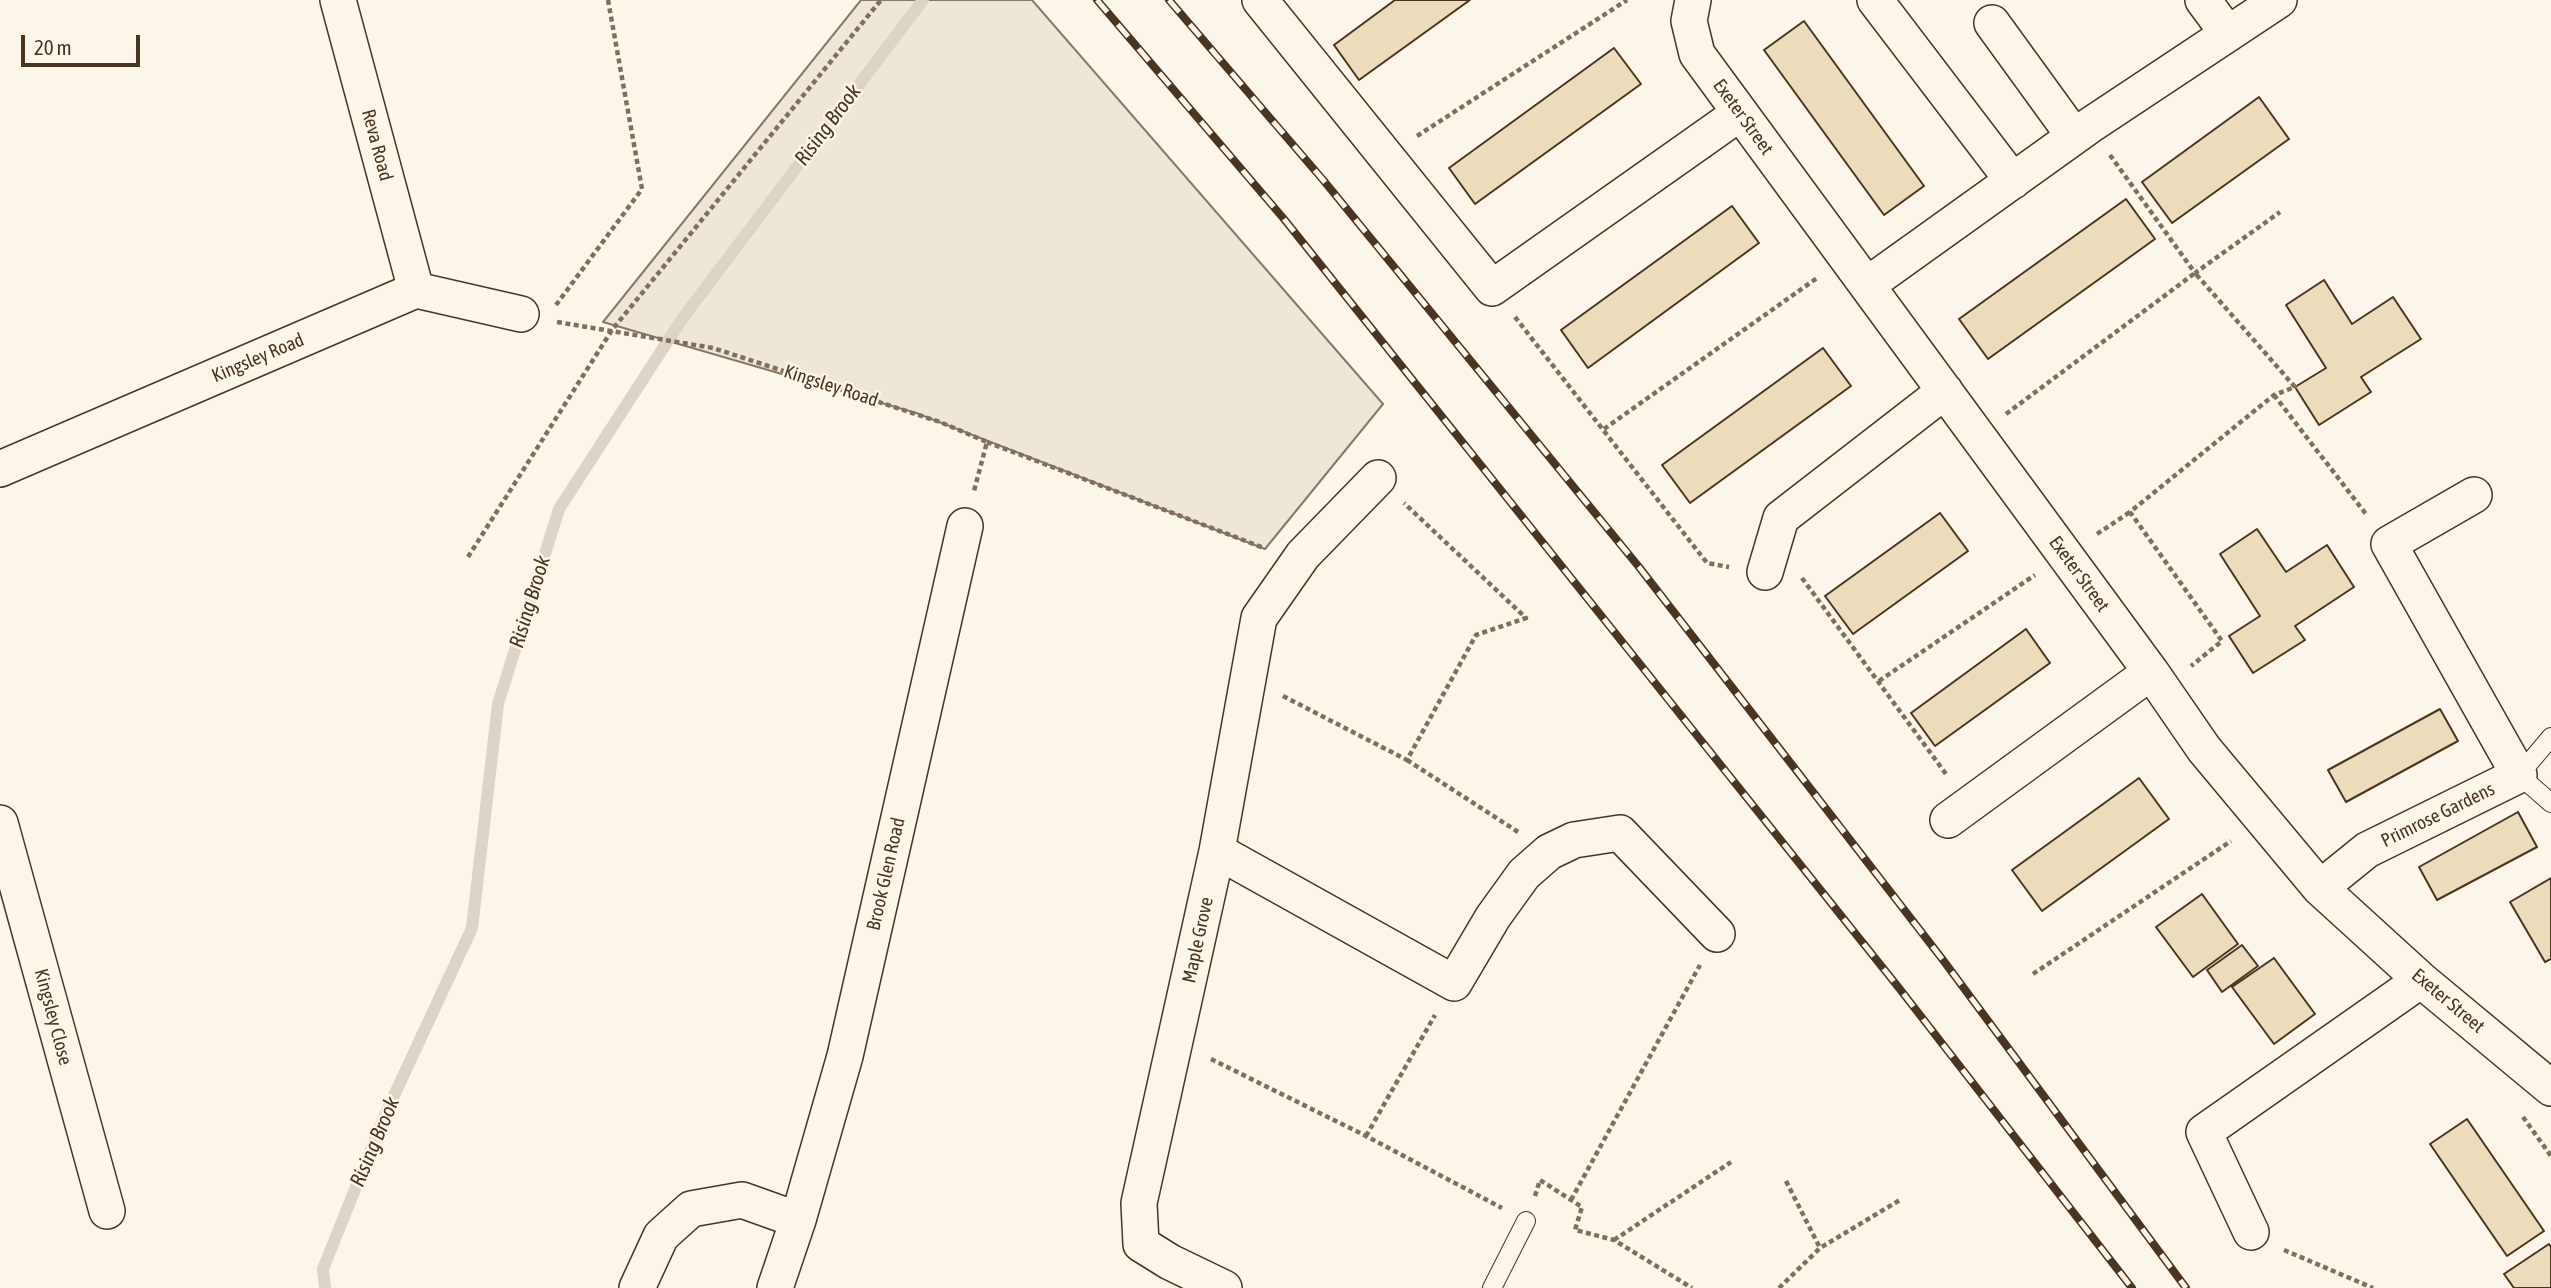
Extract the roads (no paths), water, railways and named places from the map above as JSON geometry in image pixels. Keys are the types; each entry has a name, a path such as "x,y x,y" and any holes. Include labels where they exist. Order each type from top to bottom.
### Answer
{"street":[{"name":"Reva Road","path":"338,0 416,290"},
{"path":"1261,0 1492,288 1740,113"},
{"name":"Exeter Street","path":"1693,0 1689,21 1697,54 2157,681 2204,749 2320,888 2421,980 2551,1088"},
{"path":"1875,0 2013,181"},
{"path":"2203,0 2228,34"},
{"path":"1867,285 2081,131 2278,0"},
{"path":"1992,23 2081,131"},
{"path":"416,290 533,317"},
{"name":"Kingsley Road","path":"0,469 416,290"},
{"path":"1770,556 1781,517 1945,391"},
{"name":"Maple Grove","path":"1224,1288 1170,1262 1141,1244 1139,1203 1217,850 1259,618 1303,555 1378,478"},
{"path":"2474,495 2389,544 2519,775"},
{"name":"Brook Glen Road","path":"775,1288 798,1220 845,1056 965,526"},
{"path":"1958,813 2157,681"},
{"name":"Primrose Gardens","path":"2320,888 2367,850 2519,775"},
{"name":"Kingsley Close","path":"0,822 107,1211"},
{"path":"1217,850 1454,982 1524,874 1549,852 1574,840 1620,833 1717,934"},
{"path":"2251,1232 2204,1132 2421,980"},
{"path":"637,1288 662,1236 691,1209 742,1200 798,1220"}],"lane":[{"name":"Primrose Gardens","path":"2519,775 2551,737"},
{"path":"2519,775 2551,803"},
{"path":"1492,1288 1526,1221"}],"waterway":[{"name":"Rising Brook","path":"325,1288 323,1269 384,1117 472,928 498,704 559,509 682,319 923,0"}],"railway":[{"path":"1097,0 1284,219 1899,988 2132,1288"},
{"path":"1169,0 1324,181 1639,567 1943,960 2186,1288"}]}
